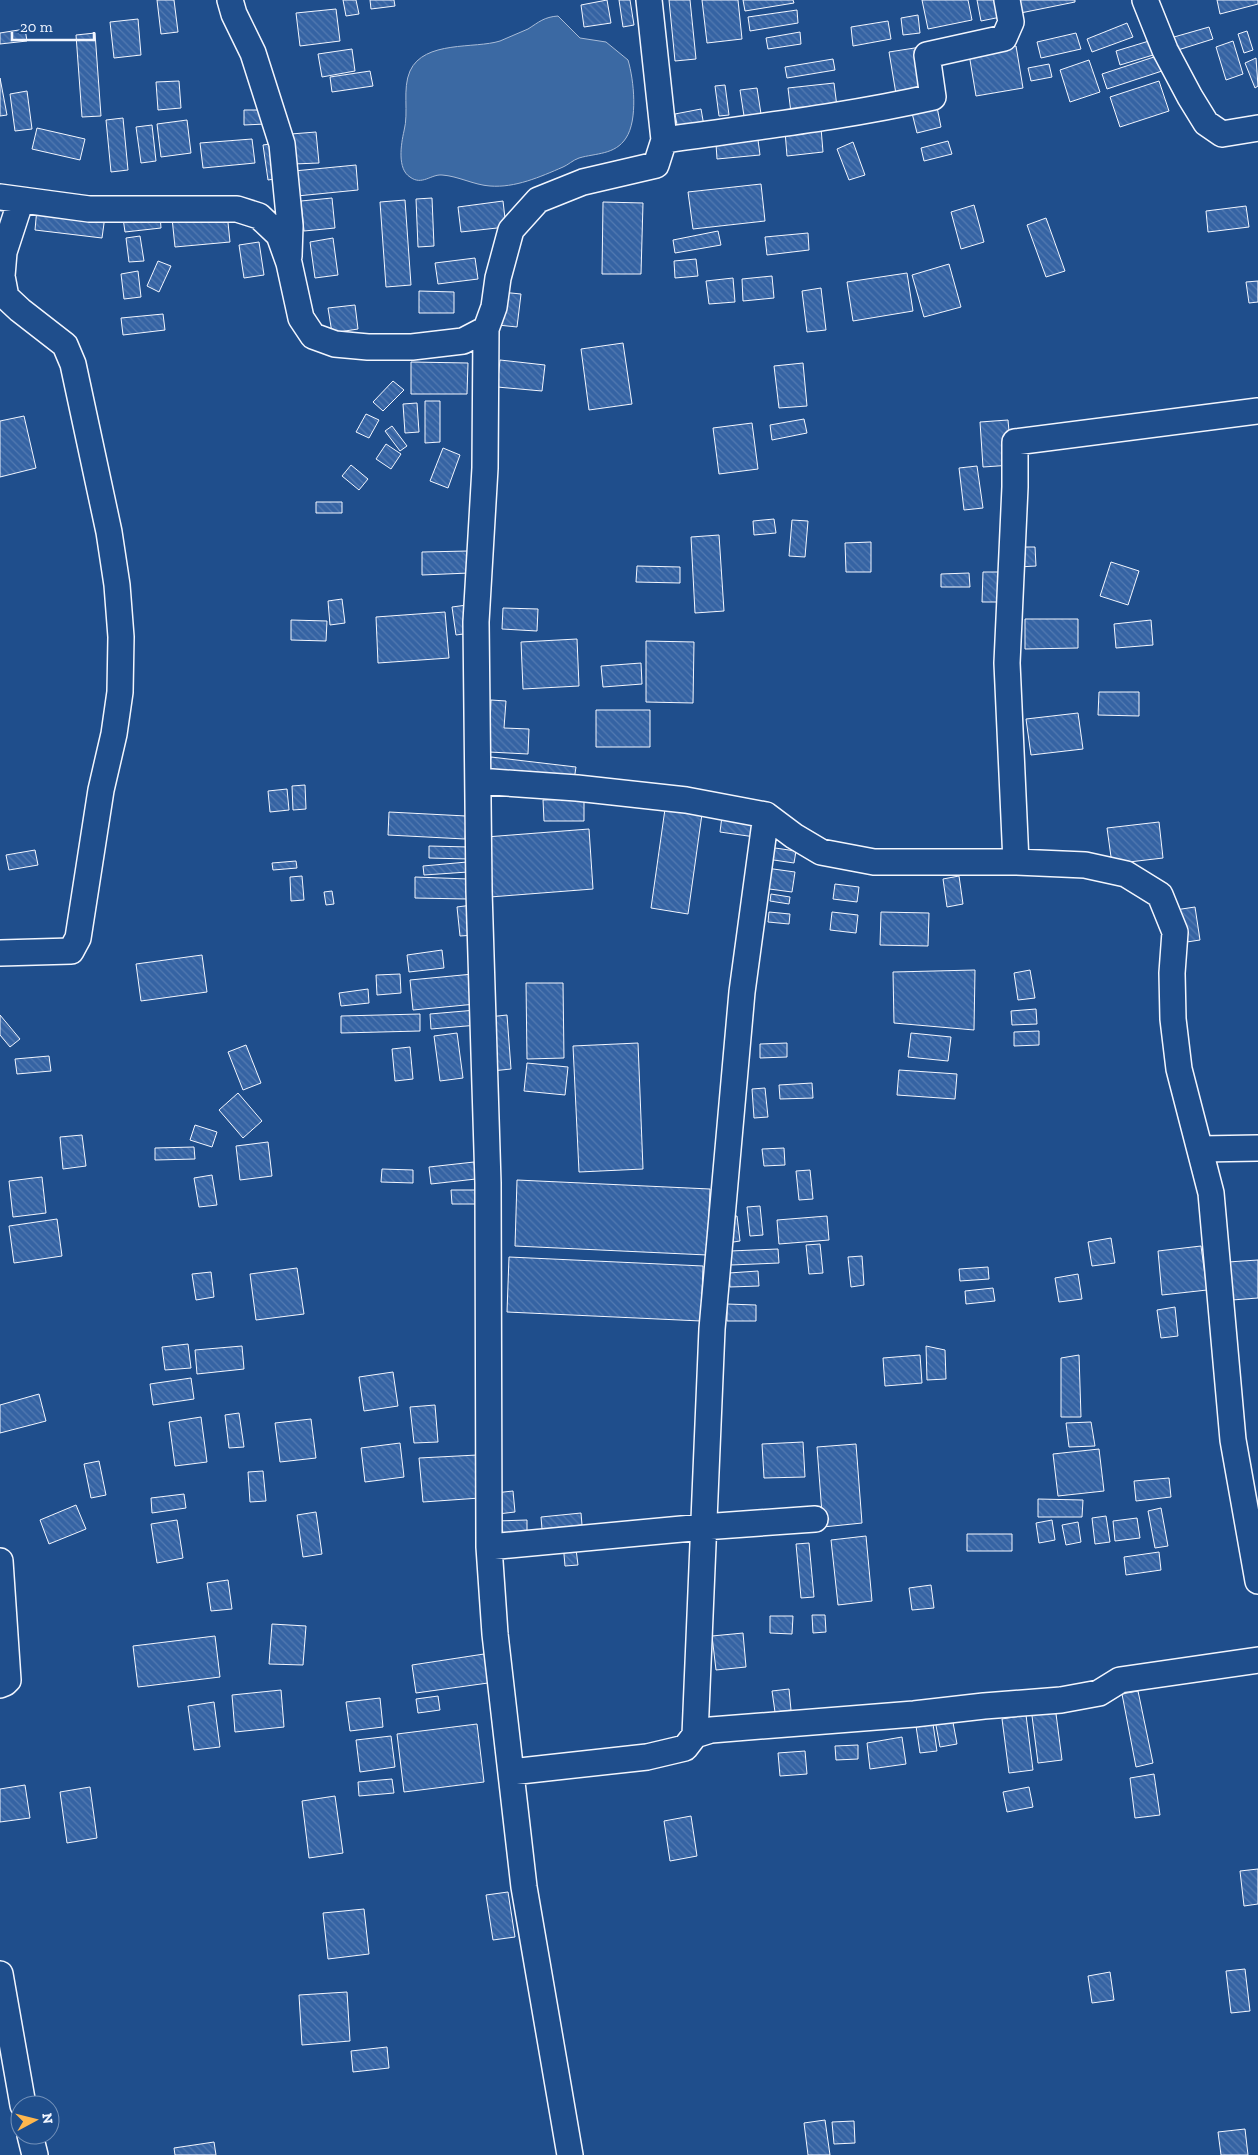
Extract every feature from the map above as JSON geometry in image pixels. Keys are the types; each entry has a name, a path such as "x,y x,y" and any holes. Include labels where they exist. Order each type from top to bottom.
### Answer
{"street":[{"path":"230,0 234,14 253,53 282,144 290,226 289,263"},
{"path":"570,2155 526,1896 494,1634 489,1547 488,1183 479,891 476,622 485,468 486,329 494,307 498,278 511,230 538,200 583,182 656,164 664,140 649,0"},
{"path":"664,140 876,110 933,97 927,56 1004,38 1011,22 1007,0"},
{"path":"1145,0 1165,50 1206,123 1222,134 1258,128"},
{"path":"0,953 71,951 78,938 101,790 114,734 120,692 121,637 117,585 109,532 73,364 65,345 6,297 2,276 10,198 89,209 237,209 259,216 279,235 289,263 301,318 313,336 335,344 368,347 412,347 463,341 486,329"},
{"path":"1016,862 1007,663 1015,504 1015,442 1258,411"},
{"path":"478,781 577,788 686,800 766,815 794,836 821,852 874,862 1016,862 1086,865 1126,874 1160,895 1174,932 1172,973 1173,1019 1179,1069 1201,1148 1211,1193 1233,1440 1258,1581"},
{"path":"695,1735 712,1329 742,992 766,815"},
{"path":"1201,1148 1258,1148"},
{"path":"489,1547 703,1527 815,1519"},
{"path":"0,1561 8,1680 0,1685"},
{"path":"511,1772 647,1757 685,1748 695,1735 711,1730 1061,1700 1099,1693 1120,1680 1258,1660"},
{"path":"0,1974 21,2095"}],"water":[{"path":"558,16 580,38 606,42 628,60 634,100 630,130 622,144 605,152 579,158 565,166 527,181 509,185 484,185 442,175 422,180 410,177 403,168 401,156 405,124 406,85 410,71 417,61 426,54 438,50 500,41 528,29 545,19"}],"building":[{"path":"157,0 174,0 178,32 161,34"},
{"path":"343,0 356,0 359,14 346,16"},
{"path":"370,0 394,0 395,6 371,9"},
{"path":"607,0 611,23 584,27 581,5"},
{"path":"619,0 630,0 634,25 623,27"},
{"path":"669,0 690,0 696,59 675,61"},
{"path":"702,0 738,0 742,39 707,43"},
{"path":"743,0 793,0 794,3 745,11"},
{"path":"922,0 968,0 972,20 928,29"},
{"path":"977,0 1075,0 1075,2 981,21"},
{"path":"1217,0 1258,0 1258,4 1220,14"},
{"path":"336,9 340,41 300,46 296,13"},
{"path":"797,10 798,23 750,31 748,17"},
{"path":"918,15 920,33 903,35 901,18"},
{"path":"138,19 141,55 114,58 110,22"},
{"path":"888,21 891,39 853,46 851,27"},
{"path":"1127,23 1133,37 1092,52 1087,39"},
{"path":"1209,27 1213,39 1178,50 1174,37"},
{"path":"25,29 27,41 0,44 0,33"},
{"path":"1247,31 1253,50 1244,53 1238,34"},
{"path":"800,32 801,44 768,49 766,38"},
{"path":"95,33 101,116 82,117 76,35"},
{"path":"1076,33 1081,49 1041,58 1037,42"},
{"path":"1149,41 1153,55 1120,65 1116,51"},
{"path":"1233,41 1243,74 1226,80 1216,47"},
{"path":"1016,46 1023,88 976,96 969,54"},
{"path":"921,47 928,89 896,94 889,52"},
{"path":"352,49 355,71 322,77 318,54"},
{"path":"1157,56 1162,71 1107,89 1102,74"},
{"path":"1256,58 1258,86 1255,88 1245,63"},
{"path":"833,59 835,70 787,78 785,67"},
{"path":"1089,60 1100,92 1070,102 1060,70"},
{"path":"1049,64 1052,77 1031,81 1028,68"},
{"path":"370,71 373,86 332,92 330,77"},
{"path":"0,78 7,115 0,116"},
{"path":"179,81 181,108 158,110 156,82"},
{"path":"1159,81 1169,111 1120,127 1110,97"},
{"path":"834,83 837,107 791,113 788,88"},
{"path":"725,85 729,115 719,116 715,86"},
{"path":"757,88 761,114 744,116 740,90"},
{"path":"27,91 32,129 15,131 10,94"},
{"path":"937,107 941,127 917,133 912,113"},
{"path":"701,109 704,126 678,130 675,114"},
{"path":"244,110 266,110 266,124 244,125"},
{"path":"123,118 128,170 111,172 106,120"},
{"path":"187,120 191,153 161,157 157,124"},
{"path":"152,125 156,161 141,163 136,127"},
{"path":"37,128 85,139 80,160 32,149"},
{"path":"821,128 823,152 787,156 785,131"},
{"path":"316,132 319,163 293,164 291,134"},
{"path":"252,139 255,163 203,168 200,143"},
{"path":"758,140 760,155 717,159 716,144"},
{"path":"948,141 952,154 924,161 921,148"},
{"path":"853,142 865,175 849,180 837,149"},
{"path":"276,143 281,178 268,180 263,145"},
{"path":"356,165 358,190 297,196 294,171"},
{"path":"761,184 765,221 693,229 688,192"},
{"path":"332,198 335,228 304,231 301,201"},
{"path":"432,198 434,246 418,247 416,199"},
{"path":"405,200 411,285 386,287 380,202"},
{"path":"503,201 506,227 461,232 458,207"},
{"path":"603,202 643,203 641,274 602,274"},
{"path":"974,205 984,242 961,249 951,212"},
{"path":"1246,206 1249,227 1208,232 1206,211"},
{"path":"37,208 105,216 102,238 35,230"},
{"path":"227,213 230,242 175,247 172,218"},
{"path":"160,215 161,228 125,232 123,218"},
{"path":"1046,218 1065,271 1046,277 1027,225"},
{"path":"718,231 721,245 675,253 673,240"},
{"path":"808,233 809,250 767,255 765,237"},
{"path":"140,236 144,261 129,262 126,238"},
{"path":"333,238 338,275 315,278 310,242"},
{"path":"259,242 264,275 244,278 239,245"},
{"path":"475,258 478,279 438,284 435,263"},
{"path":"696,259 698,276 675,278 674,261"},
{"path":"158,261 171,266 159,292 147,286"},
{"path":"949,264 961,307 924,317 912,275"},
{"path":"138,271 141,297 124,299 121,274"},
{"path":"907,273 913,311 853,321 847,282"},
{"path":"772,276 774,298 743,301 742,279"},
{"path":"733,278 735,302 709,304 706,281"},
{"path":"1258,281 1258,302 1249,303 1246,282"},
{"path":"821,288 826,330 807,332 802,291"},
{"path":"419,291 454,292 454,313 419,313"},
{"path":"501,292 521,294 517,327 498,325"},
{"path":"355,305 358,329 332,333 328,308"},
{"path":"163,314 165,330 123,335 121,318"},
{"path":"623,343 632,404 589,410 581,349"},
{"path":"500,360 545,365 542,391 497,387"},
{"path":"411,362 468,363 467,394 411,394"},
{"path":"803,363 807,406 779,408 774,366"},
{"path":"393,381 404,390 383,411 373,402"},
{"path":"425,401 440,401 440,442 425,443"},
{"path":"417,403 419,432 405,433 403,404"},
{"path":"366,414 379,420 369,438 356,432"},
{"path":"24,416 36,468 0,477 0,421"},
{"path":"804,419 807,433 772,440 770,425"},
{"path":"1008,420 1012,465 983,467 980,422"},
{"path":"752,423 758,469 719,474 713,428"},
{"path":"392,426 407,446 400,451 385,431"},
{"path":"386,444 401,454 391,469 376,459"},
{"path":"443,448 460,455 448,488 430,481"},
{"path":"351,465 368,479 359,490 342,476"},
{"path":"977,466 983,508 964,510 959,468"},
{"path":"316,502 342,502 342,513 316,513"},
{"path":"774,519 776,533 754,535 753,521"},
{"path":"792,520 808,521 805,557 789,556"},
{"path":"719,535 724,611 695,613 691,537"},
{"path":"871,542 871,572 846,572 845,543"},
{"path":"1017,547 1035,547 1036,566 1018,567"},
{"path":"468,551 469,573 422,575 422,552"},
{"path":"1111,562 1139,571 1128,605 1100,596"},
{"path":"637,566 680,567 680,583 636,582"},
{"path":"983,572 1005,572 1005,602 982,602"},
{"path":"969,573 970,587 941,587 941,574"},
{"path":"342,599 345,623 330,625 328,601"},
{"path":"467,605 471,633 456,635 452,607"},
{"path":"503,608 538,609 537,631 502,629"},
{"path":"445,612 449,658 378,663 376,617"},
{"path":"1025,619 1078,619 1078,648 1025,649"},
{"path":"291,620 327,621 326,641 291,640"},
{"path":"1151,620 1153,645 1116,648 1114,624"},
{"path":"577,639 579,686 523,689 521,642"},
{"path":"646,641 694,642 693,703 646,702"},
{"path":"641,663 642,684 603,687 601,666"},
{"path":"1099,692 1139,692 1139,716 1098,715"},
{"path":"491,700 506,701 504,728 529,729 528,754 489,752"},
{"path":"596,710 650,710 650,747 596,747"},
{"path":"1078,713 1083,749 1031,755 1026,719"},
{"path":"491,757 576,767 574,780 489,770"},
{"path":"305,785 306,809 293,810 292,786"},
{"path":"287,789 289,810 270,812 268,791"},
{"path":"584,799 584,821 544,821 543,800"},
{"path":"665,809 702,814 688,914 651,908"},
{"path":"389,812 466,816 465,839 388,835"},
{"path":"722,816 757,820 755,837 720,832"},
{"path":"1159,822 1163,858 1112,864 1107,828"},
{"path":"589,829 593,889 490,897 486,837"},
{"path":"429,846 469,847 469,859 429,858"},
{"path":"768,847 796,851 794,863 767,859"},
{"path":"35,850 38,865 9,870 6,855"},
{"path":"296,861 297,868 273,870 272,863"},
{"path":"467,862 468,872 424,875 423,866"},
{"path":"766,868 795,872 792,892 762,888"},
{"path":"302,876 304,900 291,901 290,877"},
{"path":"959,876 963,904 947,907 943,879"},
{"path":"415,877 468,879 467,899 415,898"},
{"path":"835,884 859,887 857,902 833,899"},
{"path":"332,891 334,904 326,905 324,892"},
{"path":"771,894 790,897 789,904 770,901"},
{"path":"472,905 475,935 460,936 457,907"},
{"path":"1195,907 1200,940 1180,943 1175,910"},
{"path":"769,912 790,914 789,924 768,922"},
{"path":"832,912 858,915 856,933 830,930"},
{"path":"881,912 929,913 928,946 880,945"},
{"path":"442,950 444,968 409,972 407,955"},
{"path":"202,955 207,992 141,1001 136,964"},
{"path":"975,970 974,1030 894,1023 893,972"},
{"path":"1030,970 1035,998 1018,1000 1014,973"},
{"path":"400,974 401,993 377,995 376,975"},
{"path":"473,974 476,1004 413,1010 410,980"},
{"path":"526,983 563,983 564,1058 527,1059"},
{"path":"368,989 369,1003 341,1006 339,993"},
{"path":"1036,1009 1037,1024 1012,1025 1011,1011"},
{"path":"476,1010 478,1025 431,1029 430,1014"},
{"path":"420,1014 420,1031 341,1033 341,1016"},
{"path":"0,1015 20,1039 10,1047 0,1035"},
{"path":"507,1015 511,1069 492,1071 488,1017"},
{"path":"1039,1031 1039,1045 1014,1046 1014,1032"},
{"path":"457,1033 463,1078 440,1081 434,1036"},
{"path":"911,1033 951,1037 948,1061 908,1057"},
{"path":"638,1043 643,1169 579,1172 573,1046"},
{"path":"787,1043 787,1057 760,1058 760,1044"},
{"path":"246,1045 261,1083 243,1090 228,1052"},
{"path":"410,1047 413,1079 395,1081 392,1049"},
{"path":"49,1056 51,1071 17,1074 15,1059"},
{"path":"527,1063 568,1067 565,1095 524,1091"},
{"path":"899,1070 957,1074 955,1099 897,1095"},
{"path":"812,1083 813,1098 780,1099 779,1085"},
{"path":"765,1088 768,1117 754,1118 752,1089"},
{"path":"238,1093 262,1121 243,1138 219,1110"},
{"path":"195,1125 217,1132 212,1147 190,1140"},
{"path":"82,1135 86,1166 63,1169 60,1137"},
{"path":"268,1142 272,1176 240,1180 236,1146"},
{"path":"194,1147 195,1159 155,1160 155,1148"},
{"path":"784,1148 785,1165 764,1166 762,1149"},
{"path":"474,1162 476,1179 431,1184 429,1167"},
{"path":"382,1169 413,1170 413,1183 381,1182"},
{"path":"810,1170 813,1199 799,1200 796,1171"},
{"path":"212,1175 217,1205 199,1207 194,1178"},
{"path":"42,1177 46,1213 13,1217 9,1181"},
{"path":"517,1180 710,1189 707,1255 515,1246"},
{"path":"451,1190 476,1190 476,1204 452,1204"},
{"path":"760,1206 763,1235 750,1236 747,1207"},
{"path":"737,1216 740,1241 727,1243 724,1217"},
{"path":"827,1216 829,1240 779,1244 777,1220"},
{"path":"57,1219 62,1256 14,1263 9,1226"},
{"path":"1111,1238 1115,1263 1092,1266 1088,1242"},
{"path":"820,1244 823,1273 809,1274 806,1245"},
{"path":"1201,1246 1207,1290 1162,1295 1158,1251"},
{"path":"778,1249 779,1263 731,1265 730,1251"},
{"path":"862,1256 864,1285 851,1287 848,1257"},
{"path":"509,1257 703,1266 701,1321 507,1312"},
{"path":"1258,1260 1258,1298 1232,1300 1228,1262"},
{"path":"988,1267 989,1279 960,1281 959,1269"},
{"path":"297,1268 304,1314 256,1320 250,1274"},
{"path":"758,1271 759,1286 730,1287 729,1273"},
{"path":"211,1272 214,1297 196,1300 192,1274"},
{"path":"1078,1274 1082,1299 1059,1302 1055,1278"},
{"path":"993,1288 995,1301 966,1304 965,1291"},
{"path":"727,1304 756,1305 756,1321 727,1321"},
{"path":"1175,1307 1178,1336 1161,1338 1157,1310"},
{"path":"188,1344 191,1368 165,1370 162,1347"},
{"path":"242,1346 244,1369 197,1374 195,1350"},
{"path":"926,1346 945,1350 946,1379 927,1380"},
{"path":"920,1355 922,1383 885,1386 883,1358"},
{"path":"1079,1355 1081,1417 1061,1417 1061,1358"},
{"path":"393,1372 398,1406 364,1411 359,1377"},
{"path":"191,1378 194,1399 153,1405 150,1384"},
{"path":"39,1394 46,1421 0,1433 0,1405"},
{"path":"435,1405 438,1442 414,1443 410,1407"},
{"path":"239,1413 244,1447 229,1448 225,1415"},
{"path":"201,1417 207,1462 175,1466 169,1422"},
{"path":"311,1419 316,1458 280,1462 275,1423"},
{"path":"1091,1422 1095,1446 1069,1447 1066,1423"},
{"path":"803,1442 805,1477 764,1478 762,1444"},
{"path":"400,1443 404,1477 365,1482 361,1448"},
{"path":"856,1444 862,1523 823,1527 817,1447"},
{"path":"1099,1449 1104,1491 1058,1496 1053,1454"},
{"path":"477,1455 480,1498 423,1502 419,1458"},
{"path":"99,1461 106,1495 91,1498 84,1464"},
{"path":"263,1471 266,1501 250,1502 248,1472"},
{"path":"1169,1478 1171,1497 1136,1501 1134,1481"},
{"path":"513,1491 515,1512 498,1514 495,1493"},
{"path":"184,1494 186,1508 152,1513 151,1498"},
{"path":"1038,1499 1083,1500 1082,1517 1038,1517"},
{"path":"76,1505 86,1529 49,1544 40,1520"},
{"path":"1161,1508 1168,1546 1155,1548 1148,1511"},
{"path":"316,1512 322,1554 303,1557 297,1515"},
{"path":"581,1513 582,1525 542,1529 541,1517"},
{"path":"1106,1516 1110,1542 1095,1544 1092,1518"},
{"path":"1137,1518 1140,1538 1115,1541 1113,1521"},
{"path":"177,1520 183,1558 157,1563 151,1524"},
{"path":"527,1520 527,1533 498,1535 497,1521"},
{"path":"1052,1520 1055,1540 1039,1543 1036,1523"},
{"path":"1078,1522 1081,1542 1066,1545 1062,1525"},
{"path":"967,1534 1012,1534 1012,1551 967,1551"},
{"path":"866,1536 872,1601 838,1605 831,1540"},
{"path":"575,1541 578,1565 565,1566 563,1543"},
{"path":"809,1543 814,1597 801,1598 796,1544"},
{"path":"1159,1552 1161,1570 1126,1575 1124,1557"},
{"path":"228,1580 232,1609 211,1611 207,1583"},
{"path":"931,1585 934,1608 912,1610 909,1588"},
{"path":"812,1615 825,1615 826,1632 813,1633"},
{"path":"770,1616 793,1616 792,1634 770,1633"},
{"path":"272,1624 306,1626 303,1665 269,1664"},
{"path":"743,1633 746,1667 716,1670 712,1636"},
{"path":"215,1636 220,1677 138,1687 133,1646"},
{"path":"484,1654 488,1683 416,1693 412,1665"},
{"path":"789,1689 791,1710 775,1712 772,1691"},
{"path":"281,1690 284,1727 235,1732 232,1695"},
{"path":"1138,1691 1153,1763 1136,1767 1122,1694"},
{"path":"438,1696 440,1710 418,1713 416,1699"},
{"path":"380,1698 383,1727 350,1731 346,1702"},
{"path":"214,1702 220,1747 194,1750 188,1706"},
{"path":"1055,1706 1062,1760 1038,1763 1031,1708"},
{"path":"1026,1715 1033,1770 1009,1773 1002,1719"},
{"path":"952,1717 957,1744 940,1747 935,1720"},
{"path":"477,1724 484,1782 404,1792 397,1734"},
{"path":"933,1724 937,1751 920,1753 916,1726"},
{"path":"391,1736 395,1767 360,1772 356,1740"},
{"path":"902,1737 906,1764 870,1769 867,1743"},
{"path":"858,1745 858,1759 836,1760 835,1746"},
{"path":"805,1751 807,1774 780,1776 778,1753"},
{"path":"1154,1774 1160,1815 1135,1818 1130,1778"},
{"path":"392,1779 394,1793 359,1796 358,1782"},
{"path":"25,1785 30,1818 0,1822 0,1789"},
{"path":"90,1787 97,1838 67,1843 60,1792"},
{"path":"1029,1787 1033,1807 1007,1812 1003,1792"},
{"path":"335,1796 343,1853 309,1858 302,1801"},
{"path":"691,1816 697,1856 670,1861 664,1821"},
{"path":"1258,1869 1258,1904 1244,1906 1240,1871"},
{"path":"508,1892 515,1937 493,1940 486,1895"},
{"path":"364,1909 369,1954 328,1959 323,1913"},
{"path":"1245,1969 1250,2011 1231,2013 1226,1971"},
{"path":"1110,1972 1114,2000 1092,2003 1088,1976"},
{"path":"347,1992 350,2041 302,2045 299,1995"},
{"path":"387,2047 389,2068 353,2072 351,2051"},
{"path":"825,2120 830,2155 808,2155 804,2123"},
{"path":"854,2121 855,2143 834,2144 832,2122"},
{"path":"1245,2129 1248,2155 1221,2155 1218,2132"},
{"path":"214,2142 216,2155 175,2155 174,2148"}]}
